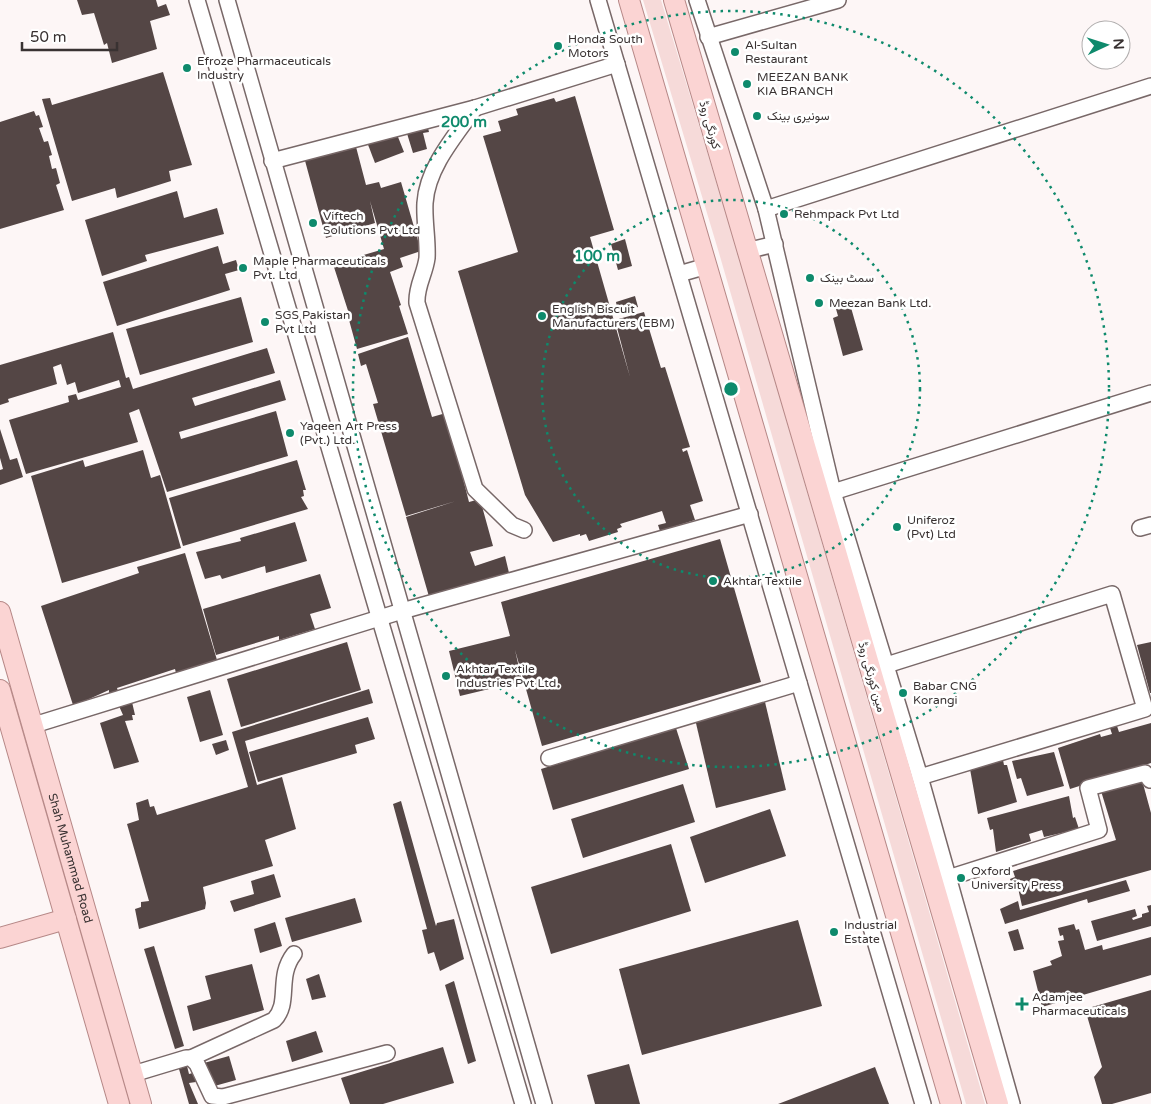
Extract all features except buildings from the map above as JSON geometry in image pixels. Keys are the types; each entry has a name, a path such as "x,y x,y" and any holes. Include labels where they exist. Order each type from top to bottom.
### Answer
{"main road":[{"path":"629,0 951,1104"},
{"name":"کورنگی روڈ","path":"674,0 746,250"},
{"name":"مین کورنگی روڈ","path":"746,250 877,668 998,1104"},
{"name":"Shah Muhammad Road","path":"2,621 34,725 100,963 142,1104"},
{"name":"Shah Muhammad Road","path":"0,690 119,1104"},
{"path":"0,938 67,922"}],"street":[{"path":"198,0 523,1104"},
{"path":"227,0 544,1104"},
{"path":"598,0 923,1104"},
{"path":"697,0 766,209 877,668 920,777 1012,1104"},
{"path":"708,37 838,0"},
{"path":"272,161 475,108 617,64"},
{"path":"766,209 1151,86"},
{"path":"475,108 456,134 428,185 425,203 427,259 418,283 417,303 475,489 512,525 524,530"},
{"path":"241,147 267,140"},
{"path":"746,250 775,244"},
{"path":"679,274 708,266"},
{"path":"833,492 1151,393"},
{"path":"318,407 341,398"},
{"path":"34,725 402,611 750,514"},
{"path":"877,668 1112,594 1145,709 920,777"},
{"path":"549,758 799,683"},
{"path":"948,878 1099,830 1088,788 1145,773 1150,780"},
{"path":"67,922 76,916 84,917 89,923"},
{"path":"133,1074 191,1058 274,1020 279,1015 282,1006 284,970 294,954"},
{"path":"80,968 86,973 90,973 100,963"},
{"path":"191,1058 197,1064 212,1096 216,1098 387,1053"}],"shaded area":[{"path":"643,0 661,0 736,247 985,1104 966,1104 719,253"}],"place":[{"name":"Honda South Motors","path":"558,46"},
{"name":"Al-Sultan Restaurant","path":"735,52"},
{"name":"Efroze Pharmaceuticals Industry","path":"187,68"},
{"name":"MEEZAN BANK KIA BRANCH","path":"747,84"},
{"name":"سونیری بینک","path":"757,116"},
{"name":"Rehmpack Pvt Ltd","path":"784,214"},
{"name":"Viftech Solutions Pvt Ltd","path":"313,223"},
{"name":"Maple Pharmaceuticals Pvt. Ltd","path":"243,268"},
{"name":"سمٹ بینک","path":"810,278"},
{"name":"Meezan Bank Ltd.","path":"819,303"},
{"name":"English Biscuit Manufacturers (EBM)","path":"542,316"},
{"name":"SGS Pakistan Pvt Ltd","path":"265,322"},
{"name":"Yaqeen Art Press (Pvt.) Ltd.","path":"290,433"},
{"name":"Uniferoz (Pvt) Ltd","path":"897,527"},
{"name":"Akhtar Textile","path":"713,581"},
{"name":"Akhtar Textile Industries Pvt Ltd.","path":"446,676"},
{"name":"Babar CNG Korangi","path":"903,693"},
{"name":"Oxford University Press","path":"961,878"},
{"name":"Industrial Estate","path":"834,932"},
{"name":"Adamjee Pharmaceuticals","path":"1022,1004"}]}
